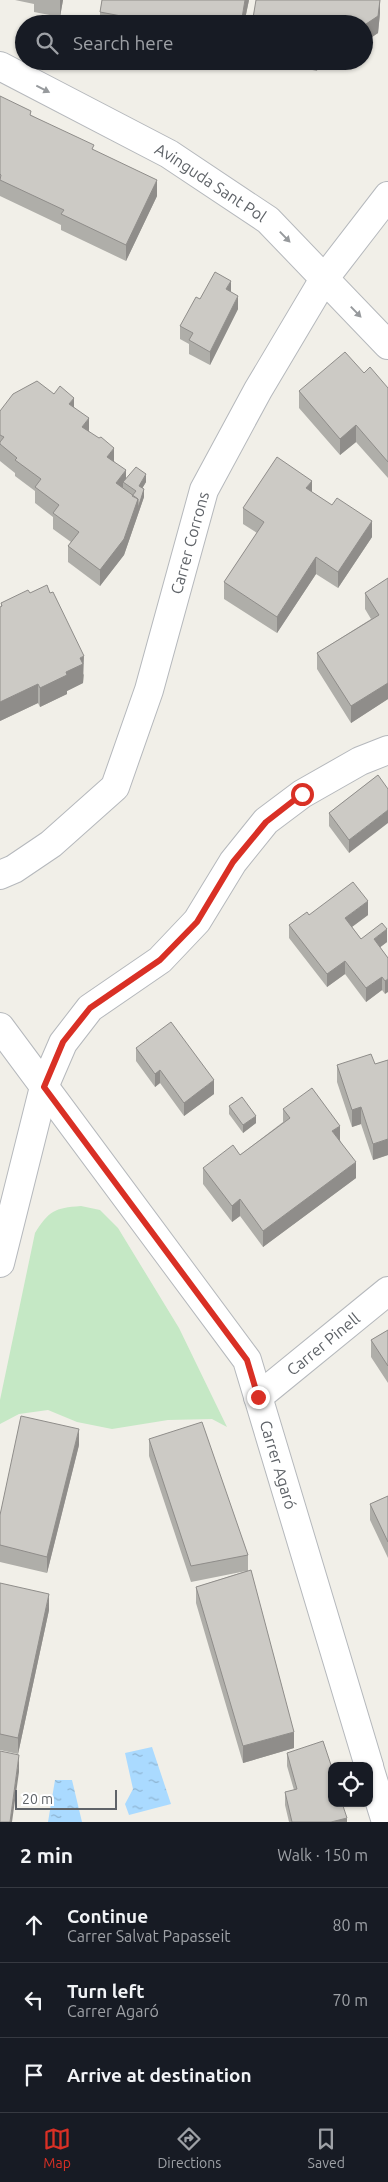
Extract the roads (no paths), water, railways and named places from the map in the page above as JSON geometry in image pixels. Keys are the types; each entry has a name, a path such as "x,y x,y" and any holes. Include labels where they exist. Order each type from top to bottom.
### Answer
{"street":[{"name":"Avinguda Sant Pol","path":"0,66 169,154 268,220 388,345"},
{"name":"Carrer Corrons","path":"0,875 14,869 51,844 114,787 149,690 204,490 258,390 324,279 388,196"},
{"path":"0,1263 44,1087 63,1042 90,1008 160,960 197,922 233,862 266,822 302,794 360,761 388,750"},
{"name":"Carrer Agaró","path":"0,1027 247,1360 368,1762"},
{"name":"Carrer Pinell","path":"258,1397 388,1292"},
{"name":"Carrer Agaró","path":"373,1779 386,1822"}],"water":[{"path":"152,1747 171,1804 129,1815 125,1804 133,1789 125,1753"},
{"path":"55,1780 72,1780 82,1822 48,1822"}]}
